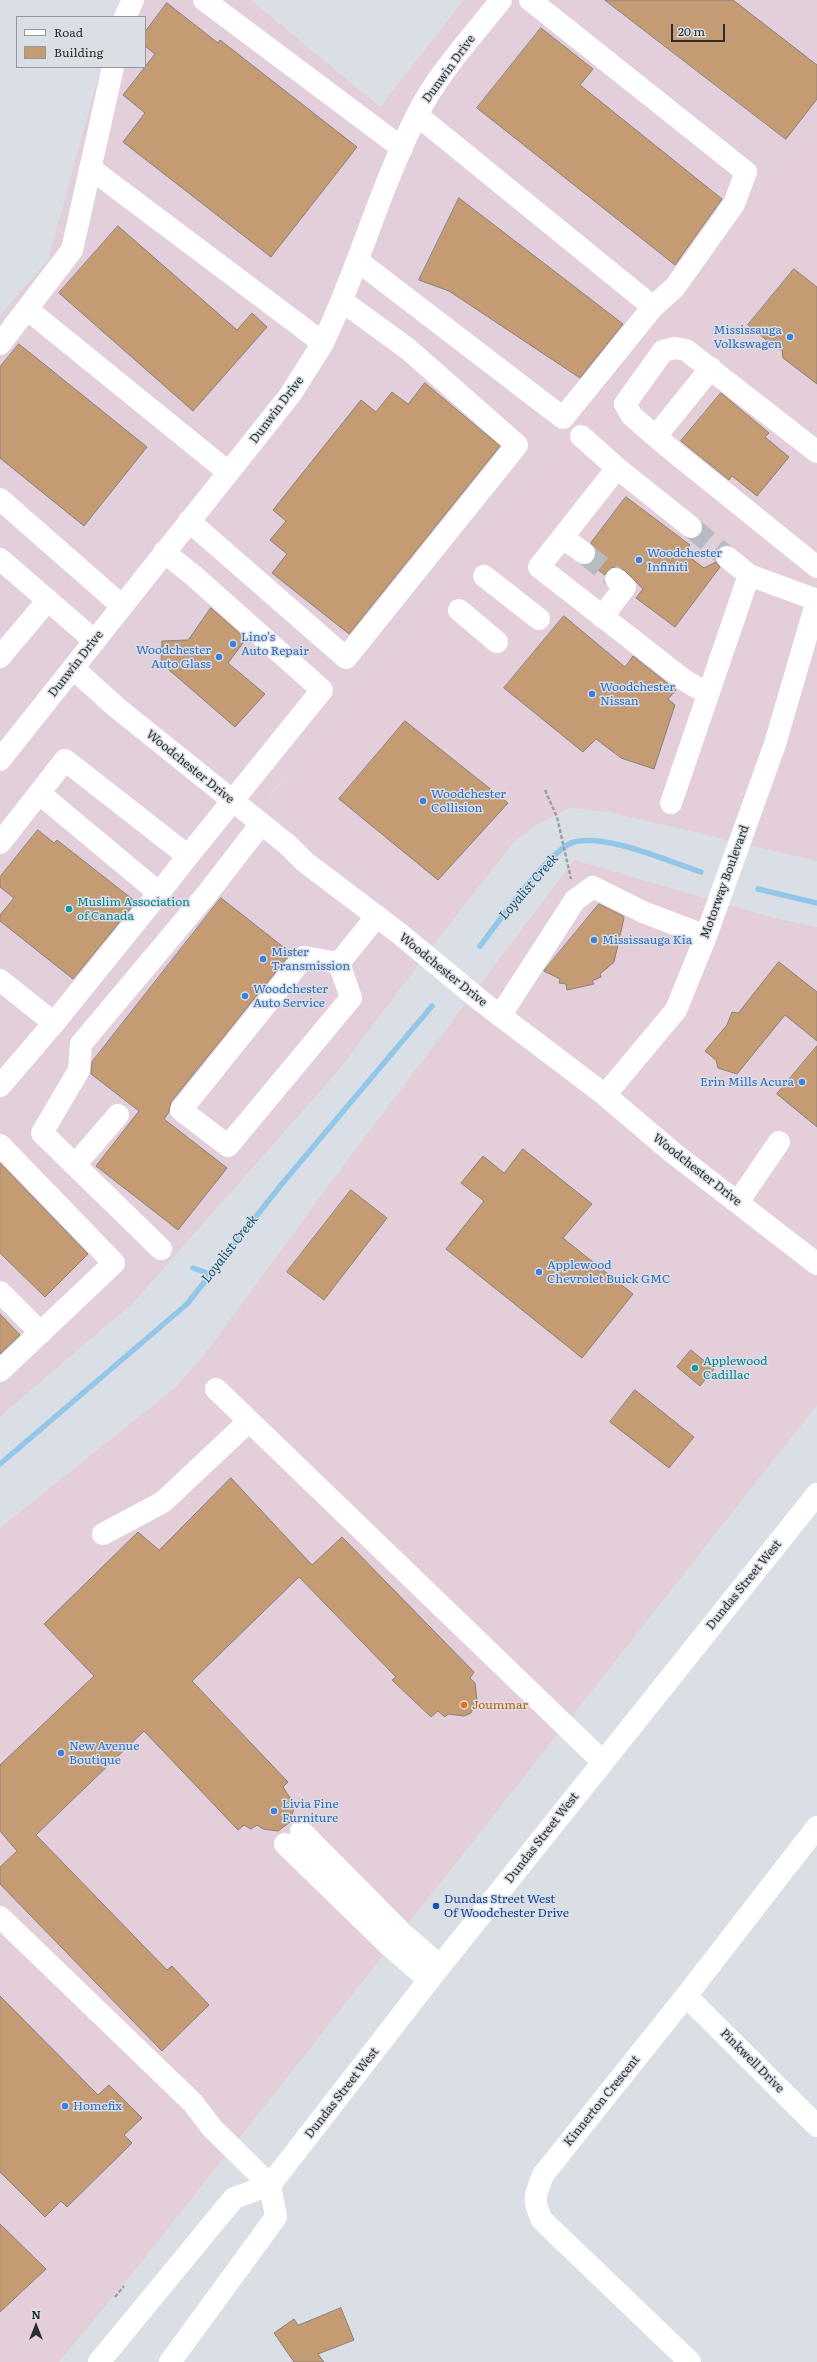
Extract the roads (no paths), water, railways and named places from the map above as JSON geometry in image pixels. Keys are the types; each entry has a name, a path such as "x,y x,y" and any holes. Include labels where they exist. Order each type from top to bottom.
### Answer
{"street":[{"path":"126,16 133,0"},
{"path":"204,0 402,148"},
{"name":"Dunwin Drive","path":"0,760 74,669 164,552 290,395 323,343 342,301 402,148 417,115 442,74 501,0"},
{"path":"358,261 563,418 652,308 674,286 734,204 746,172 530,0"},
{"path":"0,344 72,250 113,68"},
{"path":"417,115 652,308"},
{"path":"90,168 323,343"},
{"path":"189,521 346,658 517,445 408,349 342,301"},
{"path":"27,309 228,472"},
{"path":"817,452 686,350 675,348 663,351 625,404 632,416 758,521 817,567"},
{"path":"656,436 711,368"},
{"path":"581,436 617,468 691,527"},
{"path":"617,468 539,567 602,618 684,680 708,694"},
{"path":"0,499 122,606"},
{"path":"563,538 584,553"},
{"path":"0,1086 54,1023 322,690 194,576 164,552"},
{"path":"727,557 749,575 817,600"},
{"path":"0,559 95,640"},
{"path":"671,803 749,575"},
{"path":"484,576 539,619"},
{"path":"602,618 625,587 616,580"},
{"path":"0,657 48,600"},
{"name":"Motorway Boulevard","path":"605,1095 676,1010 706,936 775,744 817,600"},
{"path":"459,610 497,642"},
{"name":"Motorway Boulevard","path":"797,671 817,651"},
{"name":"Woodchester Drive","path":"74,669 116,707 232,802 262,824 306,862 377,916 500,1016 605,1095 672,1152 817,1264"},
{"path":"0,843 65,760 188,856"},
{"path":"39,793 158,893"},
{"path":"161,1249 42,1133 79,1070 81,1044 206,895 262,824"},
{"path":"500,1016 576,900 593,887 643,912 706,936"},
{"path":"339,963 377,916"},
{"path":"304,957 339,963 351,998 228,1146 181,1110 304,957"},
{"path":"0,980 54,1023"},
{"path":"75,1165 118,1115"},
{"path":"738,1202 779,1142"},
{"path":"0,1145 114,1263 0,1371"},
{"path":"0,1292 41,1333"},
{"path":"216,1389 603,1762"},
{"path":"103,1534 163,1502 249,1421"},
{"name":"Dundas Street West","path":"270,2185 435,1973 817,1494"},
{"name":"Kinnerton Crescent","path":"690,2362 542,2220 534,2204 543,2175 686,1996 817,1827"},
{"path":"293,1838 402,1933 435,1973"},
{"path":"0,1917 193,2103 212,2128 270,2185 276,2217 170,2362"},
{"name":"Pinkwell Drive","path":"686,1996 817,2126"},
{"path":"99,2362 234,2198 270,2185"}],"waterway":[{"name":"Loyalist Creek","path":"480,946 511,905 552,857 564,847 574,842 588,841 620,845 701,872"},
{"name":"Loyalist Creek","path":"758,889 817,903"},
{"name":"Loyalist Creek","path":"0,1464 187,1304 281,1185 432,1006"},
{"path":"193,1268 210,1274"}],"tunnel":[{"path":"691,527 727,557"},
{"path":"584,553 616,579"}],"place":[{"name":"Mississauga Volkswagen","path":"790,337"},
{"name":"Woodchester Infiniti","path":"639,560"},
{"name":"Lino's Auto Repair","path":"233,644"},
{"name":"Woodchester Auto Glass","path":"219,657"},
{"name":"Woodchester Nissan","path":"592,694"},
{"name":"Woodchester Collision","path":"423,801"},
{"name":"Muslim Association of Canada","path":"69,909"},
{"name":"Mississauga Kia","path":"594,940"},
{"name":"Mister Transmission","path":"263,959"},
{"name":"Woodchester Auto Service","path":"245,996"},
{"name":"Erin Mills Acura","path":"802,1082"},
{"name":"Applewood Chevrolet Buick GMC","path":"539,1272"},
{"name":"Applewood Cadillac","path":"695,1368"},
{"name":"Joummar","path":"464,1705"},
{"name":"New Avenue Boutique","path":"61,1753"},
{"name":"Livia Fine Furniture","path":"274,1811"},
{"name":"Dundas Street West Of Woodchester Drive","path":"436,1906"},
{"name":"Homefix","path":"65,2106"}]}
